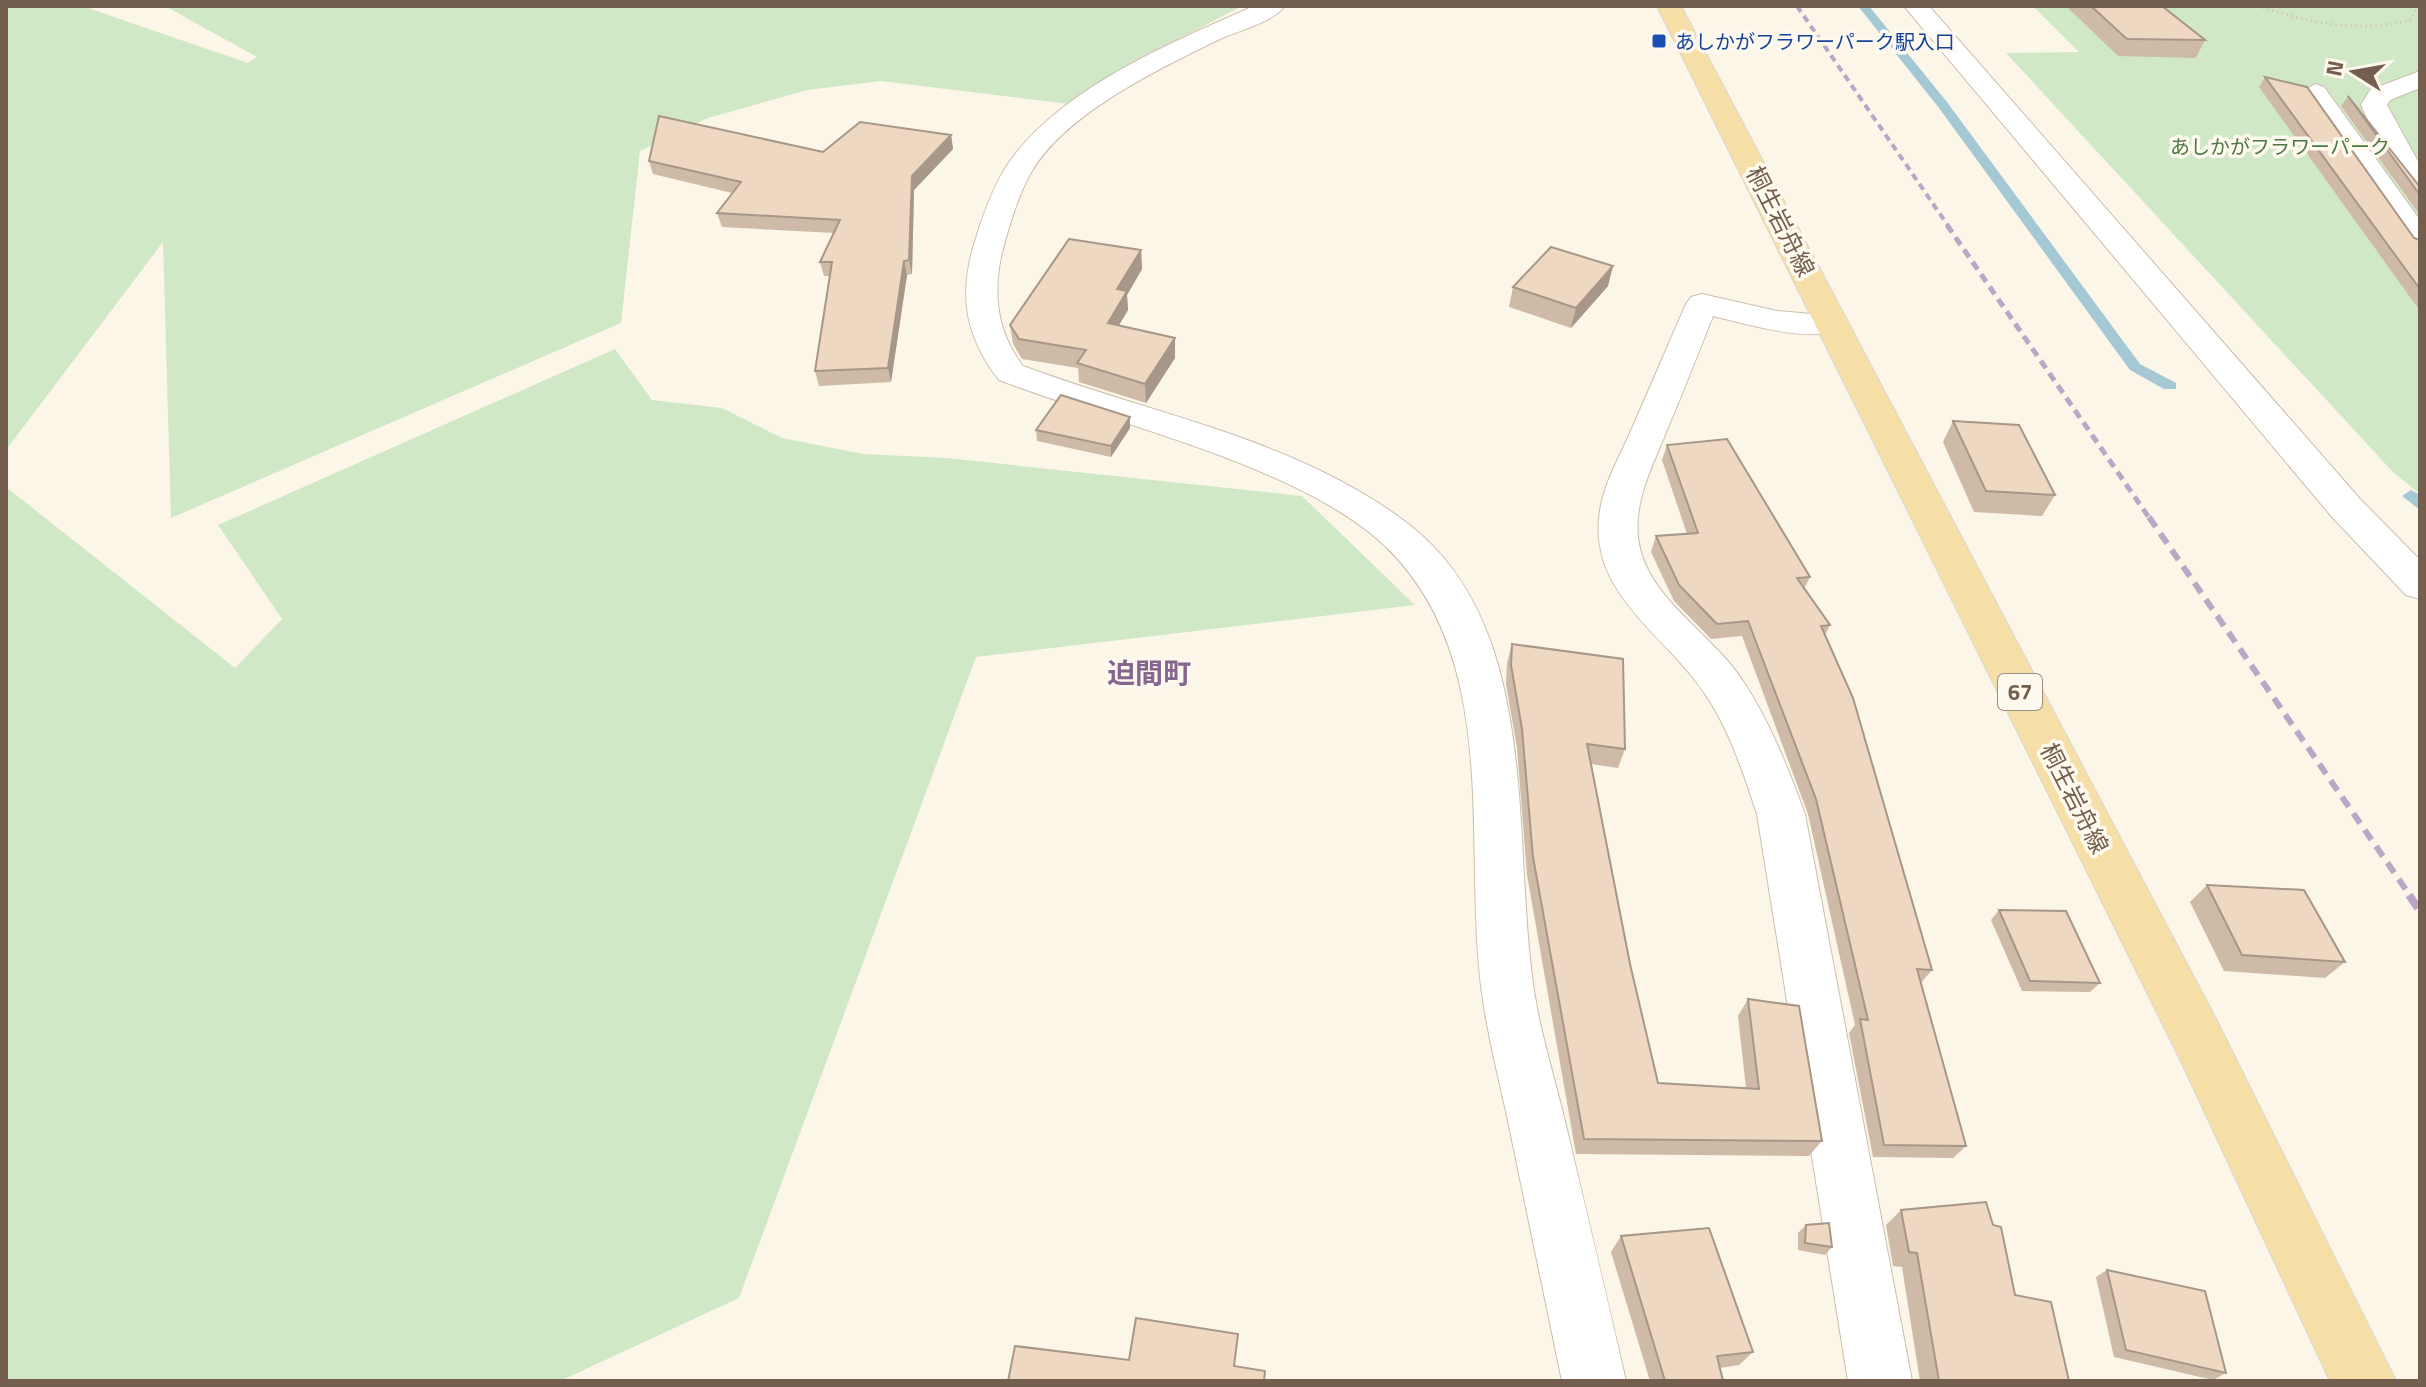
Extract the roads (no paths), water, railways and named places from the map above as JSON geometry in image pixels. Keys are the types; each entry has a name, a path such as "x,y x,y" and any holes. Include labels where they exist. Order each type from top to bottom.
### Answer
{"main road":[{"name":"桐生岩舟線","path":"1669,6 2197,1037 2364,1381"}],"street":[{"path":"1273,6 1145,68 1051,134 1022,165 990,239 980,277 985,332 995,354 1011,373 1264,462 1332,494 1383,526 1431,567 1455,607 1478,675 1494,749 1508,992 1594,1381"},
{"path":"1916,6 2346,508 2420,585"},
{"path":"2420,79 2379,95 2374,105 2381,125 2407,168 2420,181"},
{"path":"2374,105 2304,88 2420,241"},
{"path":"1833,324 1777,321 1702,304 1627,484 1619,531 1620,554 1629,581 1715,675 1733,701 1763,758 1781,814 1880,1381"}],"waterway":[{"path":"1863,6 1943,105 2135,367 2170,386"},
{"path":"2411,496 2420,504"}],"railway":[{"path":"1797,6 1949,227"},
{"path":"1947,225 2150,519"},
{"path":"2149,517 2411,897"},
{"path":"2409,895 2420,911"}],"place":[{"name":"あしかがフラワーパーク駅入口","path":"1659,41"}],"district":[{"name":"迫間町","path":"1149,672"}],"park label":[{"name":"あしかがフラワーパーク","path":"2280,146"}]}
